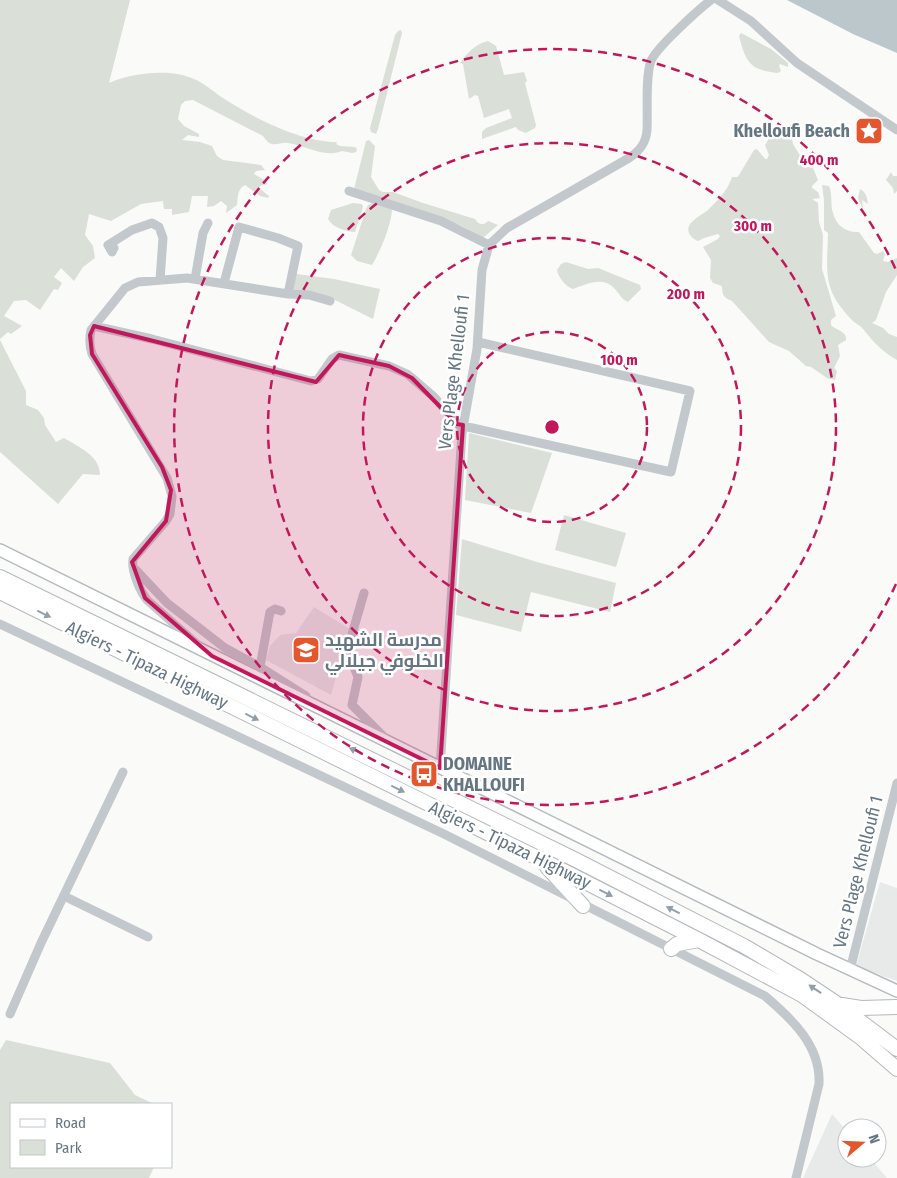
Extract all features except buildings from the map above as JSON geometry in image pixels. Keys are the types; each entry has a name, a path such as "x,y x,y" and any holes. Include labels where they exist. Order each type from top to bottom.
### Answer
{"highway":[{"name":"Algiers - Tipaza Highway","path":"0,577 576,860 744,946 800,979 897,1048"},
{"name":"Algiers - Tipaza Highway","path":"0,592 699,940 802,995 860,1037 897,1069"},
{"path":"537,858 583,906"},
{"path":"671,949 677,944 699,940"},
{"path":"836,1003 861,1008 894,1007"},
{"path":"879,1034 877,1019 880,1013 894,1007"}],"main road":[{"path":"0,550 850,970 897,991"}],"street":[{"path":"349,192 441,221 489,245 514,224 629,158 640,149 647,130 648,75 651,61 662,46 711,0"},
{"path":"718,0 751,21 797,63 897,130"},
{"path":"195,280 203,233 208,222"},
{"path":"114,248 112,252 108,245 132,230 152,224 158,227 163,238 160,280"},
{"path":"224,283 239,227 298,246 288,294"},
{"name":"Vers Plage Khelloufi 1","path":"440,768 463,425 478,342 482,270 489,245"},
{"path":"212,656 145,598 133,567 133,559 170,514 171,490 162,467 92,354 89,341 92,330 129,285 138,282 195,280 288,294 309,295 330,301"},
{"path":"94,326 152,339 311,381 318,379 332,359 339,355 389,366 407,374 438,401 456,422 463,425 672,472 690,391 478,342"},
{"path":"133,567 167,602 225,648 260,667 344,720"},
{"path":"364,593 348,648 358,677 352,705 390,743"},
{"path":"260,667 270,612 275,610 281,611"},
{"path":"0,624 444,834 583,906 765,996 788,1016 804,1036 820,1069 820,1084 796,1178"},
{"path":"174,625 195,625"},
{"path":"10,1014 41,943 122,772"},
{"name":"Vers Plage Khelloufi 1","path":"850,970 897,783"},
{"path":"64,896 148,937"}],"highlighted area":[{"path":"94,326 316,382 339,355 389,366 412,378 457,424 463,425 440,768 212,656 145,598 132,562 166,521 171,490 162,467 92,354 90,335"}],"shaded area":[{"path":"787,0 897,0 897,53 853,34"},
{"name":"مدرسة الشهيد الخلوفي جيلالي","path":"314,607 350,629 331,695 266,660 270,646 280,635 296,633"},
{"path":"880,882 897,888 897,981 856,966"},
{"path":"832,1114 837,1120 837,1168 878,1168 887,1178 803,1178"}],"green space":[{"path":"0,0 130,0 109,83 140,74 163,73 184,76 207,86 222,98 265,122 294,134 323,141 337,142 336,144 340,146 355,147 357,149 356,152 342,151 329,153 315,151 295,144 272,144 263,136 193,100 185,101 181,105 178,119 184,126 199,134 199,137 188,135 182,140 200,142 212,146 217,156 223,160 261,165 265,170 256,171 254,174 266,181 267,184 259,188 269,196 268,198 260,196 245,185 239,191 237,205 226,213 227,206 221,201 214,206 207,207 208,196 192,196 189,212 172,215 172,209 164,209 163,201 141,204 111,221 89,214 85,235 93,246 95,258 83,267 74,281 61,268 54,277 62,283 58,290 54,289 40,310 26,300 14,301 4,316 22,326 11,334 8,332 0,339"},
{"path":"401,30 402,33 376,134 371,132 370,128 395,35"},
{"path":"741,33 771,49 788,63 788,67 780,64 781,71 778,73 755,67 744,53 739,36"},
{"path":"488,41 496,46 504,75 524,72 536,125 535,128 526,133 518,130 516,127 482,139 482,132 486,128 512,118 509,109 484,118 478,96 475,95 469,99 463,64 460,63 472,49"},
{"path":"783,133 792,138 793,144 801,157 799,161 802,167 803,159 811,163 818,180 812,188 818,192 820,198 812,199 818,203 819,222 823,235 822,269 836,316 831,320 831,325 846,337 846,340 838,345 840,356 834,368 837,371 835,380 827,378 811,367 806,366 789,351 769,342 732,301 724,296 722,286 713,283 710,278 711,260 703,247 720,236 718,234 698,241 688,231 692,221 709,209 728,186 732,177 739,175 754,150 757,149 767,159 769,155 765,145 772,134 777,137"},
{"path":"369,140 375,146 371,177 379,190 393,192 475,219 481,224 488,221 498,225 484,237 481,237 462,226 354,189 366,141"},
{"path":"891,172 893,176 897,176 897,191 894,194 893,188 886,180"},
{"path":"822,185 829,186 834,218 839,225 846,230 859,232 874,253 877,254 883,251 885,254 883,261 888,262 897,258 897,275 886,292 876,320 872,323 897,337 897,360 881,349 854,322 831,291 827,271 828,233 824,230"},
{"path":"860,189 866,195 868,204 862,200 863,210 858,198"},
{"path":"353,203 362,204 363,207 355,232 340,228 330,222 328,219 331,210"},
{"path":"373,203 392,208 385,238 372,265 357,261 351,255 366,209 368,205"},
{"path":"566,262 588,269 598,268 640,285 641,289 628,302 614,288 604,282 594,282 573,289 570,288 561,279 557,270 561,264"},
{"path":"296,274 334,279 380,289 373,319 333,299 293,291"},
{"path":"0,340 26,391 26,405 38,410 56,442 64,438 82,448 92,457 99,468 100,475 83,474 58,504 0,452"},
{"path":"469,433 552,453 531,513 465,500"},
{"path":"564,515 626,533 616,567 555,550"},
{"path":"462,539 537,562 616,583 610,612 531,592 521,632 456,615"},
{"path":"6,1040 110,1063 135,1095 152,1103 10,1103 10,1168 154,1168 149,1178 0,1178 0,1050"}],"place":[{"name":"Khelloufi Beach","path":"869,131"},
{"name":"مدرسة الشهيد الخلوفي جيلالي","path":"306,650"},
{"name":"DOMAINE KHALLOUFI","path":"424,774"}]}
